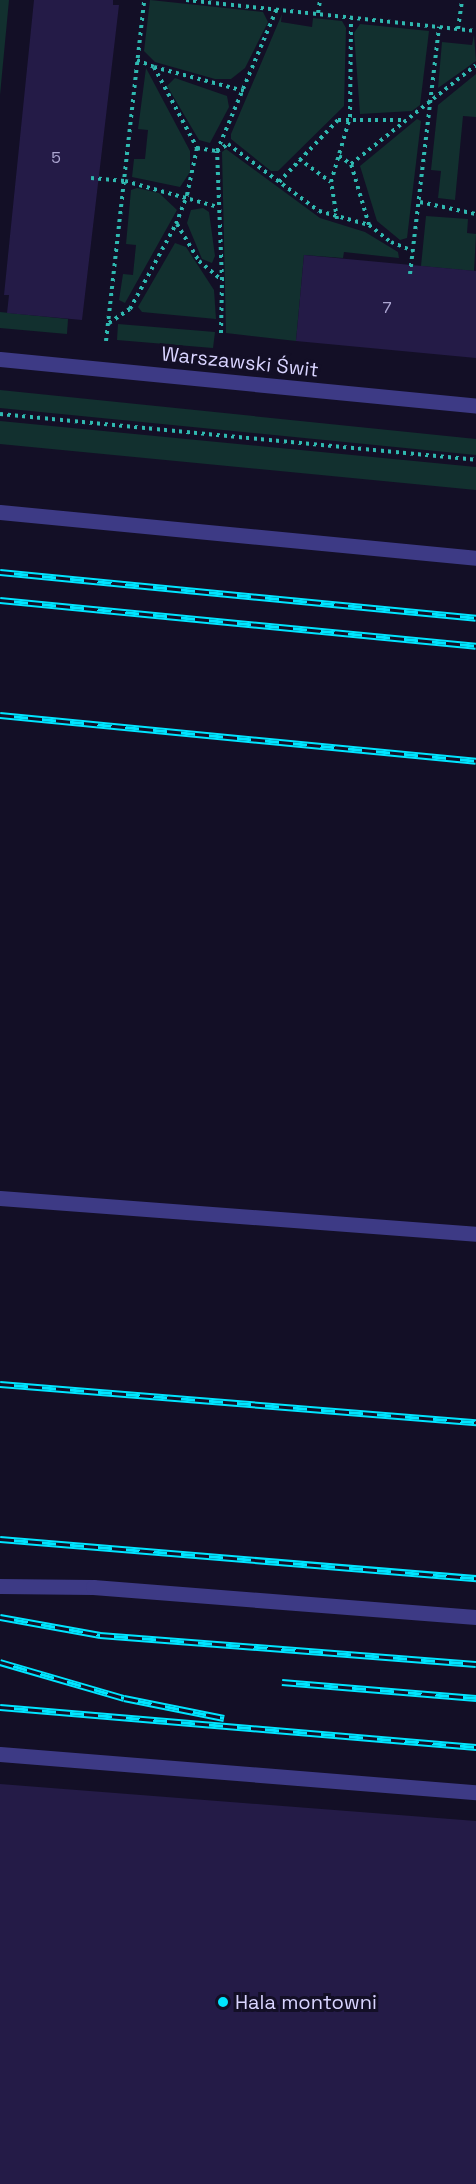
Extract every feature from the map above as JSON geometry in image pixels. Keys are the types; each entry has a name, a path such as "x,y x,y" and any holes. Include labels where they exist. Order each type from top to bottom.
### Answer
{"street":[{"name":"Warszawski Świt","path":"0,359 476,406"},
{"path":"0,512 476,558"},
{"path":"0,1198 476,1234"},
{"path":"0,1586 93,1587 476,1617"},
{"path":"0,1754 476,1792"}],"path":[{"path":"106,345 144,0"},
{"path":"186,0 476,31"},
{"path":"318,13 320,0"},
{"path":"459,29 462,0"},
{"path":"221,333 222,280 217,151 277,8"},
{"path":"337,219 331,182 350,117 351,18"},
{"path":"410,274 439,27"},
{"path":"137,60 154,67 244,90"},
{"path":"351,164 476,65"},
{"path":"109,323 130,309 176,224 188,195 197,148 154,67"},
{"path":"279,182 338,120 350,117 406,120"},
{"path":"197,148 217,151 228,144 319,211 337,219 369,225 391,242 413,251"},
{"path":"339,156 351,164 369,225"},
{"path":"299,159 331,182"},
{"path":"92,178 125,181 188,195 218,207"},
{"path":"420,202 476,214"},
{"path":"176,224 199,261 222,280"},
{"path":"0,414 476,460"}],"green space":[{"path":"0,0 9,0 0,95"},
{"path":"150,0 263,12 268,22 245,68 231,79 215,79 155,62 144,51"},
{"path":"282,14 281,22 312,27 313,18 342,21 346,28 344,106 278,171 271,171 231,139 231,134"},
{"path":"360,24 429,31 420,105 412,111 360,114 354,33"},
{"path":"474,35 476,61 438,88 442,42 472,45"},
{"path":"146,68 190,151 190,172 180,187 132,177 134,159 145,159 148,130 138,129"},
{"path":"476,74 476,117 463,116 455,200 438,198 441,171 431,170 438,105"},
{"path":"175,78 227,96 229,107 210,143 199,140 167,86"},
{"path":"417,119 421,121 407,238 400,240 377,221 360,166"},
{"path":"226,149 320,218 365,232 398,252 399,258 344,252 343,258 304,255 296,341 226,333 222,152"},
{"path":"137,188 159,193 177,210 125,303 119,300 123,274 133,275 136,245 126,244 131,190"},
{"path":"203,208 209,212 215,256 212,263 202,259 187,223 191,210"},
{"path":"426,216 468,219 467,233 476,234 474,271 421,266"},
{"path":"175,243 186,247 214,290 216,319 142,312 138,307"},
{"path":"0,312 68,319 67,334 0,328"},
{"path":"118,324 215,332 213,348 117,340"},
{"path":"0,390 476,439 476,455 0,408"},
{"path":"0,421 476,467 476,490 0,444"}],"building":[{"path":"34,0 113,0 113,5 119,5 82,320 7,313 9,295 4,295"},
{"path":"304,255 476,271 476,358 296,341"},
{"name":"Hala montowni","path":"0,1784 476,1821 476,2184 0,2184"}],"railway":[{"path":"0,572 476,618"},
{"path":"0,600 476,646"},
{"path":"0,715 476,761"},
{"path":"0,1384 476,1422"},
{"path":"0,1539 476,1578"},
{"path":"0,1617 100,1635 476,1664"},
{"path":"0,1662 124,1698 224,1718"},
{"path":"282,1682 476,1698"},
{"path":"0,1707 476,1747"}],"place":[{"name":"Hala montowni","path":"223,2002"}]}
